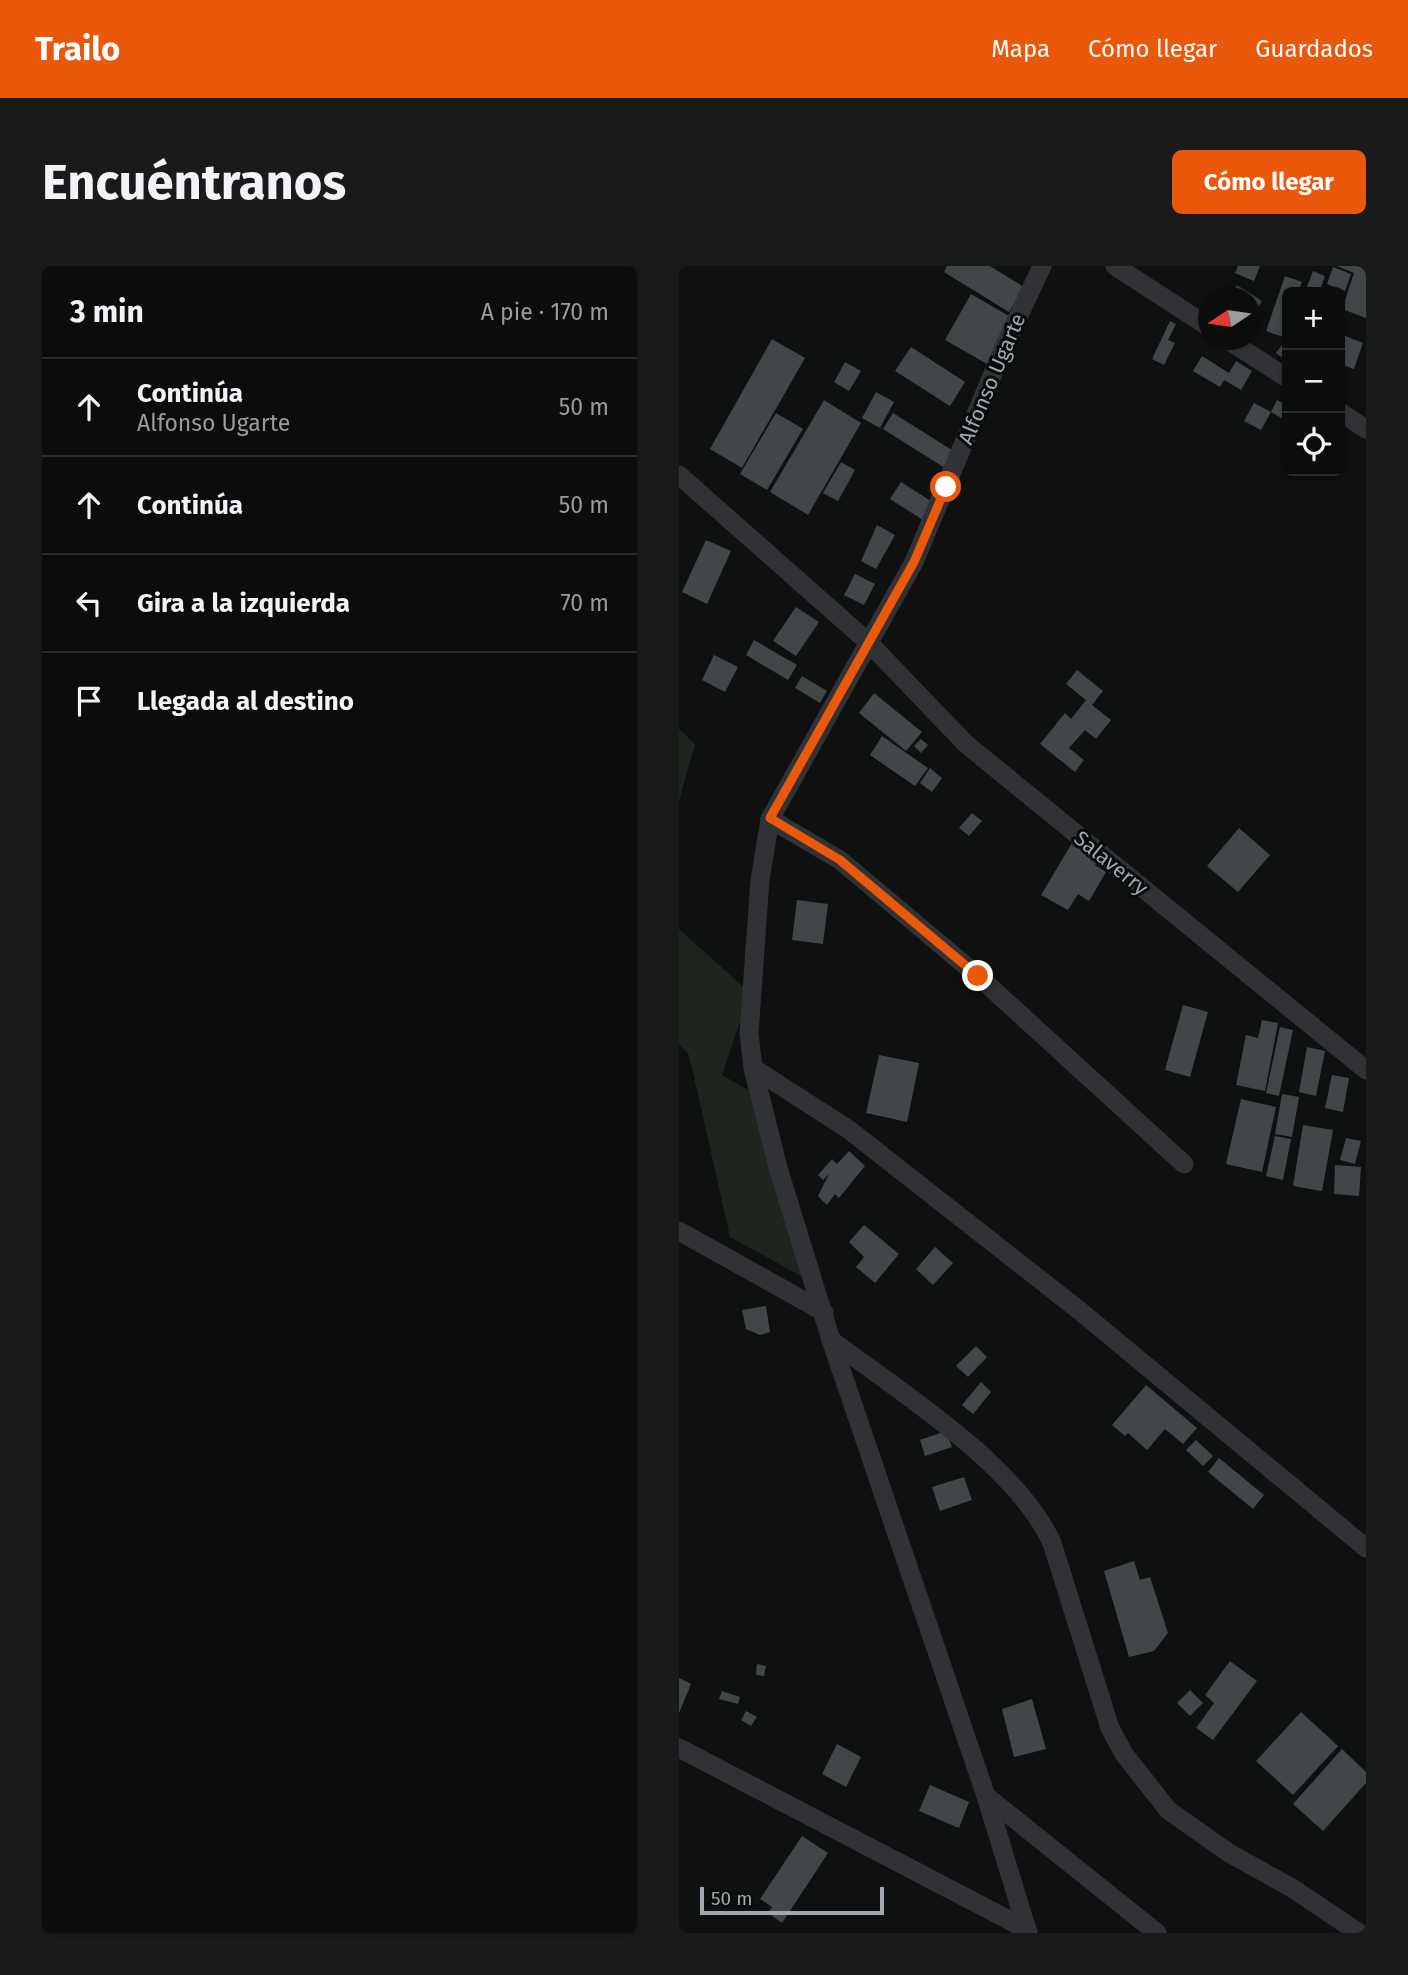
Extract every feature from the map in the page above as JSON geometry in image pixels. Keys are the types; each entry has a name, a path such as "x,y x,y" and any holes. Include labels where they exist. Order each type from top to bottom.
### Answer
{"street":[{"name":"Alfonso Ugarte","path":"1027,1931 986,1796 831,1340 778,1168 753,1068 750,1033 760,880 770,818 914,562 1005,345 1042,266"},
{"path":"1115,266 1198,320"},
{"path":"1244,350 1282,375"},
{"path":"1342,413 1366,429"},
{"name":"Salaverry","path":"679,475 868,642 966,744 1366,1070"},
{"path":"770,818 840,860 978,976 1184,1164"},
{"path":"753,1068 848,1129 1080,1311 1366,1548"},
{"path":"679,1231 824,1312"},
{"path":"831,1340 963,1440 1042,1519 1110,1728 1123,1754 1168,1810 1229,1853 1291,1888 1359,1933"},
{"path":"679,1748 1027,1931"},
{"path":"986,1796 1157,1933"}],"shaded area":[{"path":"679,729 695,744 679,801"},
{"path":"679,929 750,993 722,1075 767,1101 819,1286 730,1237 689,1055 679,1045"}],"building":[{"path":"947,266 990,266 1024,287 1009,312 944,272"},
{"path":"1238,266 1260,266 1254,281 1235,273"},
{"path":"1337,266 1366,266 1366,318 1345,310 1345,300 1354,273"},
{"path":"1333,267 1351,274 1345,291 1345,287 1327,284"},
{"path":"1313,271 1325,276 1321,287 1307,287"},
{"path":"1285,276 1302,282 1300,287 1282,287 1282,337 1266,331"},
{"path":"971,294 1014,319 987,364 945,340"},
{"path":"1170,321 1176,324 1168,340 1175,343 1164,365 1152,359"},
{"path":"1345,336 1363,343 1354,369 1345,366"},
{"path":"772,339 805,358 742,468 710,449"},
{"path":"1282,345 1282,357 1276,353"},
{"path":"911,347 965,382 950,406 895,371"},
{"path":"1202,356 1229,373 1236,361 1252,371 1241,390 1224,380 1220,387 1193,371"},
{"path":"845,362 861,371 849,391 834,382"},
{"path":"876,392 894,402 880,428 862,418"},
{"path":"824,400 861,423 808,515 770,492"},
{"path":"1277,400 1282,402 1282,418 1271,412"},
{"path":"1254,403 1271,412 1261,430 1244,421"},
{"path":"776,413 803,429 767,490 740,474"},
{"path":"893,413 955,452 945,468 883,429"},
{"path":"841,462 855,470 838,501 823,493"},
{"path":"901,482 934,503 923,520 890,499"},
{"path":"877,525 895,535 876,569 861,561"},
{"path":"706,540 731,551 707,604 682,592"},
{"path":"855,574 875,584 864,605 844,595"},
{"path":"796,607 819,622 796,656 773,641"},
{"path":"754,640 797,665 788,680 746,655"},
{"path":"714,655 738,667 725,692 702,680"},
{"path":"1077,670 1103,691 1092,705 1111,720 1096,739 1085,730 1069,748 1084,760 1075,772 1040,744 1065,713 1071,719 1086,700 1066,684"},
{"path":"802,676 827,691 820,703 795,688"},
{"path":"874,693 922,732 906,751 859,713"},
{"path":"882,736 928,768 915,786 870,755"},
{"path":"921,739 928,745 921,753 914,746"},
{"path":"930,768 942,778 932,792 920,783"},
{"path":"972,813 982,821 969,836 959,828"},
{"path":"1239,828 1270,855 1238,892 1207,866"},
{"path":"1072,843 1099,859 1095,865 1106,872 1089,901 1078,894 1068,910 1041,895"},
{"path":"797,900 828,904 823,944 792,940"},
{"path":"1183,1005 1208,1012 1190,1077 1165,1070"},
{"path":"1262,1020 1278,1023 1265,1091 1236,1085 1246,1035 1258,1038"},
{"path":"1280,1027 1293,1030 1279,1096 1266,1093"},
{"path":"1307,1047 1325,1051 1316,1096 1299,1092"},
{"path":"879,1055 919,1063 907,1122 866,1113"},
{"path":"1332,1075 1349,1078 1343,1112 1325,1108"},
{"path":"1282,1094 1299,1097 1292,1137 1275,1134"},
{"path":"1241,1099 1276,1107 1262,1172 1226,1164"},
{"path":"1303,1125 1333,1130 1322,1191 1293,1186"},
{"path":"1275,1136 1291,1139 1283,1180 1266,1176"},
{"path":"1346,1138 1361,1141 1355,1164 1340,1160"},
{"path":"849,1151 865,1166 839,1198 835,1194 827,1205 818,1196 829,1174 823,1180 818,1175 832,1159 837,1164"},
{"path":"1335,1165 1361,1167 1359,1196 1334,1194"},
{"path":"864,1225 899,1254 875,1283 856,1267 864,1257 849,1242"},
{"path":"935,1247 953,1263 933,1285 916,1269"},
{"path":"766,1306 770,1332 760,1335 746,1329 742,1310"},
{"path":"976,1346 987,1357 968,1377 956,1366"},
{"path":"981,1382 991,1392 973,1414 962,1405"},
{"path":"1146,1385 1197,1428 1183,1444 1165,1429 1147,1450 1128,1433 1125,1436 1112,1425"},
{"path":"946,1431 952,1447 925,1456 920,1440"},
{"path":"1196,1440 1213,1456 1203,1466 1186,1450"},
{"path":"1219,1458 1264,1495 1253,1509 1208,1472"},
{"path":"964,1477 972,1500 940,1511 932,1487"},
{"path":"1134,1561 1140,1580 1150,1577 1168,1633 1154,1651 1129,1657 1104,1571"},
{"path":"1230,1661 1257,1681 1213,1740 1196,1728 1214,1703 1205,1695"},
{"path":"757,1664 766,1666 764,1676 756,1675"},
{"path":"679,1678 691,1684 679,1713"},
{"path":"1190,1690 1203,1703 1190,1716 1177,1703"},
{"path":"722,1691 740,1697 738,1704 719,1699"},
{"path":"1032,1699 1046,1749 1014,1757 1002,1709"},
{"path":"746,1711 757,1717 751,1726 741,1720"},
{"path":"1301,1712 1338,1746 1293,1795 1256,1761"},
{"path":"837,1744 861,1757 846,1787 822,1774"},
{"path":"1342,1749 1366,1772 1366,1783 1323,1831 1293,1804"},
{"path":"930,1785 969,1802 959,1828 919,1811"},
{"path":"802,1836 828,1853 782,1923 768,1913 772,1907 760,1899"}],"route":[{"path":"946,487 914,562 770,818 840,860 978,976"}]}
